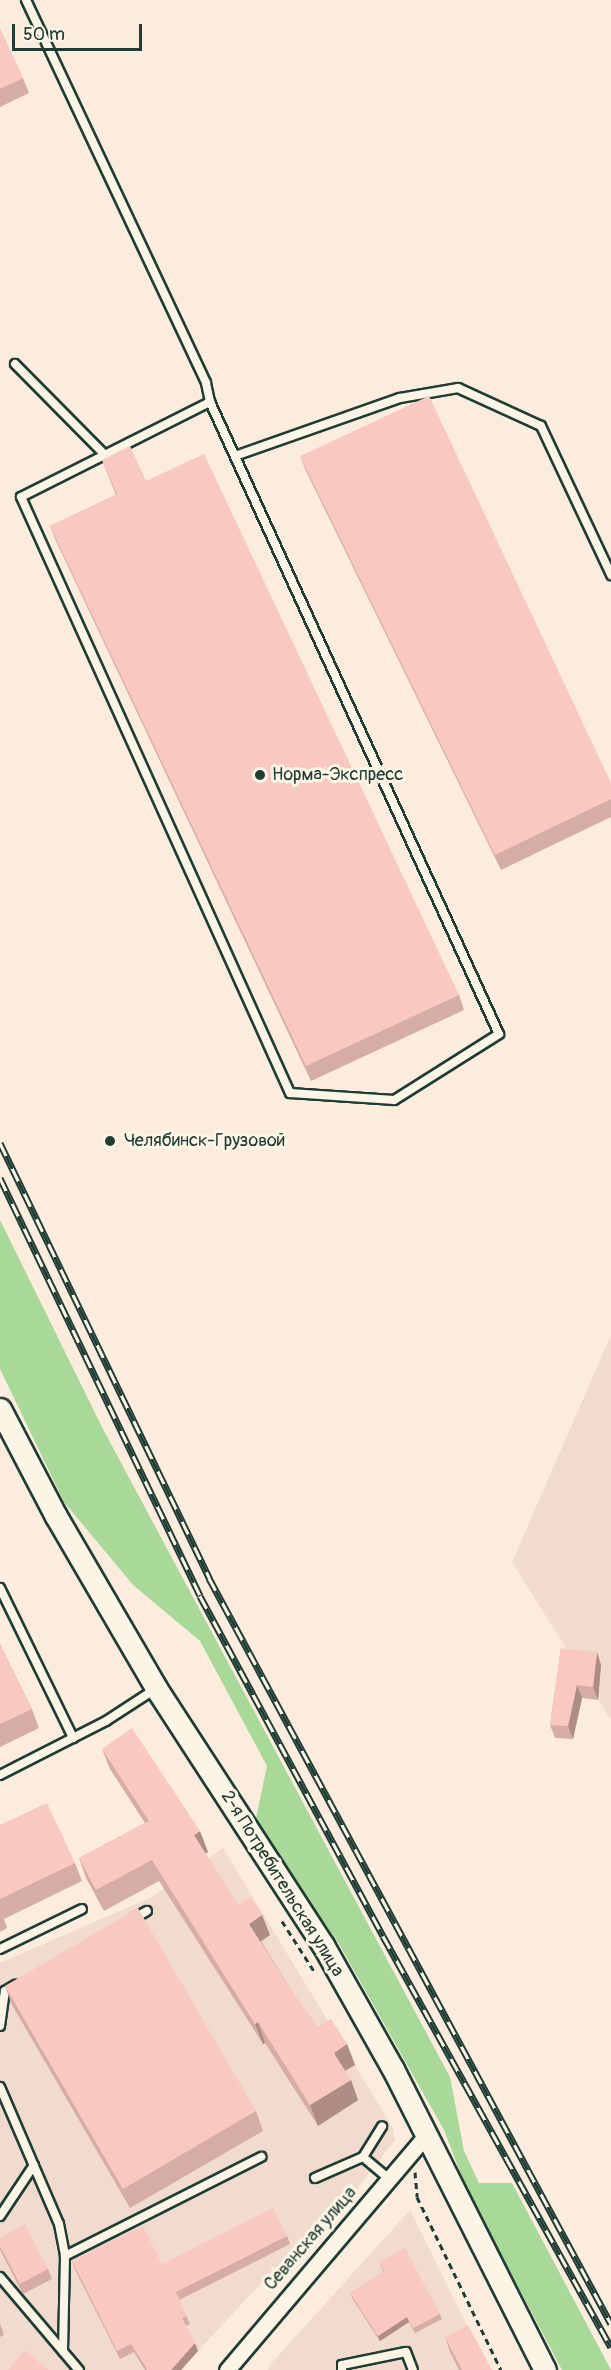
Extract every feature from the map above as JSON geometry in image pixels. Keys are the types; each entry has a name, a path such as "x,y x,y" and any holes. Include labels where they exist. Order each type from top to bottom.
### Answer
{"street":[{"name":"2-я Потребительская улица","path":"0,1409 56,1516 156,1689 323,1945 426,2135 545,2370"},
{"name":"Севанская улица","path":"227,2370 426,2135"}],"lane":[{"path":"26,0 206,383 210,402 234,456 499,1034 394,1100 290,1093 21,497 210,402"},
{"path":"15,364 105,455"},
{"path":"234,456 400,398 459,388 541,426 611,575"},
{"path":"0,1588 73,1738"},
{"path":"0,1774 73,1738 156,1689"},
{"path":"0,1949 82,1909"},
{"path":"127,1923 147,1911"},
{"path":"0,2026 5,1991 25,1979"},
{"path":"0,2087 59,2224 65,2256 63,2351"},
{"path":"315,2178 363,2157 382,2126"},
{"path":"65,2256 261,2157"},
{"path":"363,2157 389,2179"},
{"path":"0,2217 33,2165"},
{"path":"0,2277 80,2370"},
{"path":"342,2370 342,2365 406,2352 413,2370"}],"path":[{"path":"282,1920 320,1980"},
{"path":"413,2151 417,2197 501,2370"}],"shaded area":[{"path":"611,1335 611,1720 512,1562"},
{"path":"223,1848 393,2128 395,2140 336,2215 314,2227 180,2370 0,2370 0,1963 152,1897"},
{"path":"410,2210 489,2370 269,2370 268,2367"}],"green space":[{"path":"0,1220 104,1431 450,2077 464,2151 479,2183 512,2183 611,2370 562,2370 467,2190 444,2130 339,1944 255,1823 267,1766 200,1641 133,1585 64,1502 0,1369"}],"building":[{"path":"0,29 23,78 0,89"},
{"path":"429,396 611,783 611,799 495,855 300,456"},
{"name":"Норма-Экспресс","path":"130,446 146,481 204,454 459,995 306,1066 50,526 117,494 102,460"},
{"path":"0,1644 32,1709 0,1724"},
{"path":"561,1648 597,1652 593,1687 577,1685 568,1726 550,1725"},
{"path":"132,1728 200,1831 194,1835 238,1905 251,1897 262,1915 249,1924 297,1999 317,2027 331,2019 347,2044 334,2053 351,2080 310,2105 258,2022 255,2024 152,1860 96,1890 79,1858 149,1821 102,1749"},
{"path":"47,1803 75,1863 0,1899 0,1825"},
{"path":"138,1908 256,2111 123,2189 5,1986"},
{"path":"273,2208 287,2236 176,2292 187,2316 182,2318 195,2343 171,2370 146,2370 131,2344 117,2351 72,2261 143,2226 162,2264"},
{"path":"25,2224 48,2269 20,2284 0,2246 0,2238"},
{"path":"405,2248 440,2314 413,2328 407,2317 378,2336 350,2293 384,2271 379,2262"},
{"path":"468,2325 492,2370 462,2370 445,2337"},
{"path":"25,2350 49,2370 8,2370"}],"railway":[{"path":"0,1143 209,1578 611,2324"},
{"path":"0,1178 200,1596 383,1936 611,2347"}],"place":[{"name":"Норма-Экспресс","path":"260,775"},
{"name":"Челябинск-Грузовой","path":"110,1141"}]}
